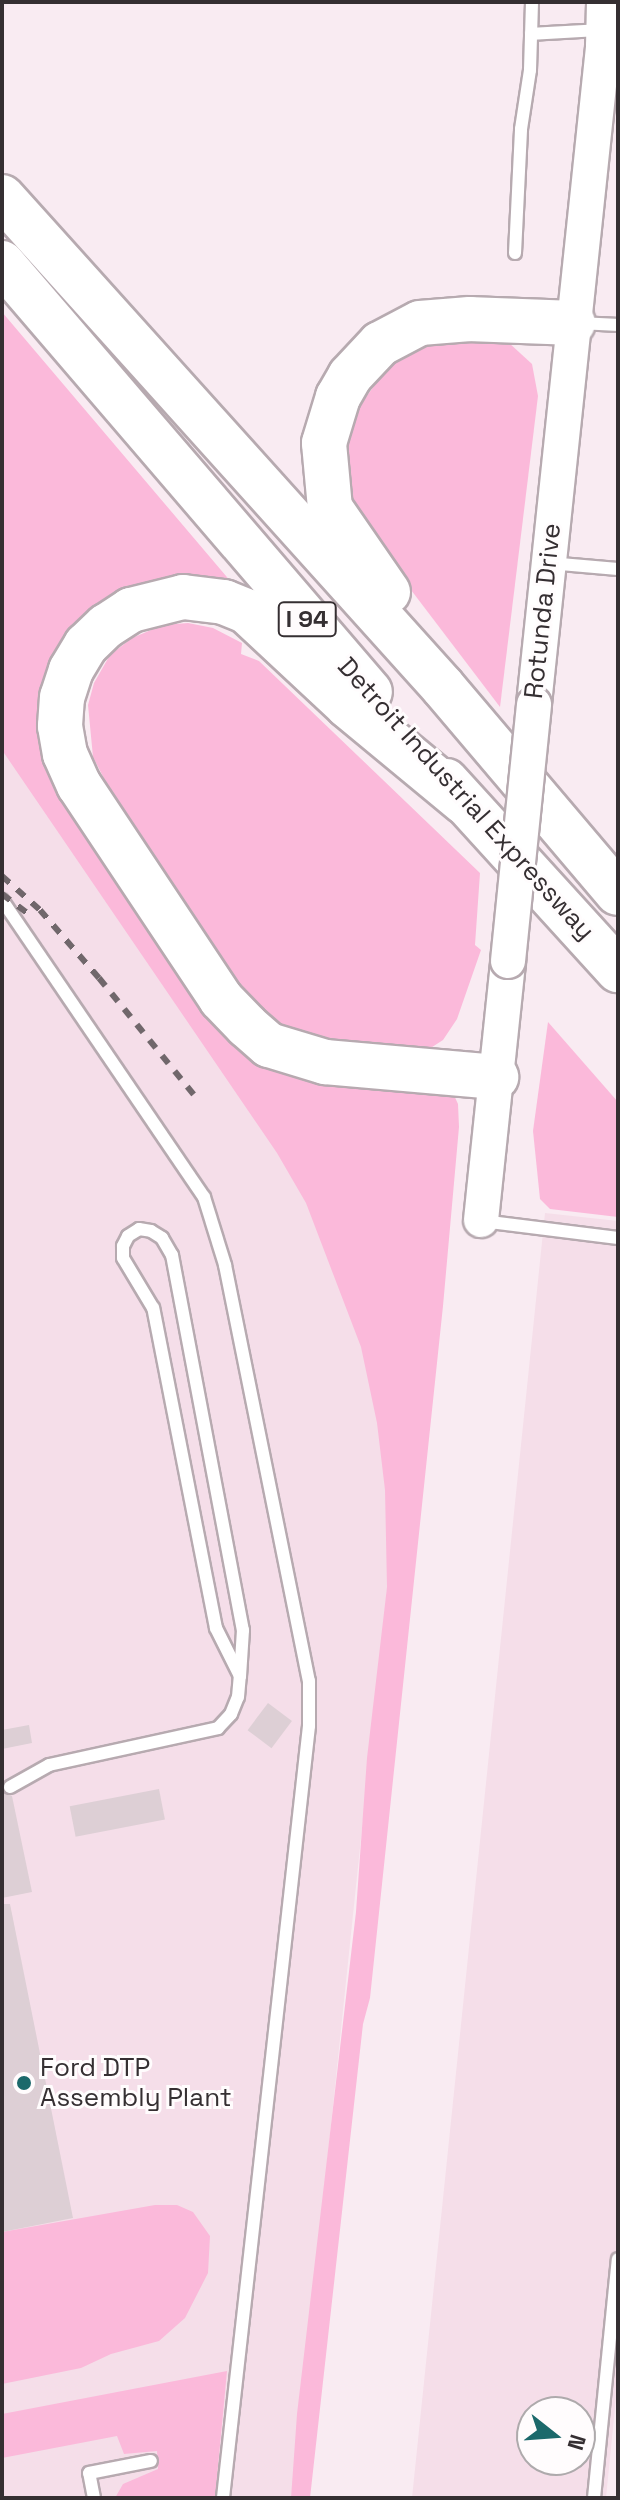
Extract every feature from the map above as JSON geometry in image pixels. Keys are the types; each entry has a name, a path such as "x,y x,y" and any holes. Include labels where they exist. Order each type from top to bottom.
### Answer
{"highway":[{"name":"Detroit Industrial Expressway","path":"2,197 443,687 618,893"},
{"name":"Detroit Industrial Expressway","path":"2,263 464,802 618,970"},
{"path":"443,687 382,582 330,508 323,461 328,423 338,397 363,360 380,344 420,323 446,319 573,323"},
{"path":"464,802 348,706 246,611 224,602 183,597 131,610 106,626 86,645 71,670 62,697 60,726 65,754 79,785 221,999 247,1026 269,1045 325,1062 496,1077"}],"main road":[{"name":"Rotunda Drive","path":"481,1220 604,16"}],"lane":[{"path":"515,253 521,129 530,70 532,2"},
{"path":"531,34 604,16"},
{"path":"573,323 618,325"},
{"path":"548,563 618,569"},
{"path":"2,900 204,1197 225,1265 309,1681 309,1726 223,2498"},
{"path":"481,1220 618,1238"},
{"path":"10,1787 49,1765 218,1728 231,1714 240,1676 243,1630 172,1255 162,1238 151,1231 139,1229 128,1236 123,1246 123,1258 153,1308 216,1628 240,1676"},
{"path":"594,2498 618,2259"},
{"path":"94,2498 89,2473 151,2461"}],"shaded area":[{"path":"2,312 243,596 194,584 50,687 204,1009 453,1093 458,1104 459,1127 443,1306 370,1998 363,2024 310,2498 291,2498 297,2414 356,1912 367,1758 387,1587 385,1490 377,1423 361,1347 306,1203 277,1153 2,750"},
{"path":"462,336 508,342 532,364 538,396 500,707 389,561 357,513 345,468 347,439 354,413 392,362 414,349"},
{"path":"188,623 213,628 242,643 241,654 259,661 480,873 475,945 481,950 457,1019 443,1040 426,1051 299,1039 255,1015 115,800 93,757 88,705 94,683 110,655 132,638 163,625"},
{"path":"2,740 438,1102 292,2498 2,2498"},
{"path":"548,1022 618,1102 618,1217 550,1209 540,1199 533,1131"},
{"path":"545,1213 618,1221 618,2378 606,2498 412,2498"},
{"path":"155,2205 177,2205 193,2212 210,2236 208,2273 185,2318 159,2341 111,2354 81,2368 2,2384 2,2232"},
{"path":"227,2371 215,2498 115,2498 123,2484 158,2469 157,2451 124,2454 117,2436 2,2458 2,2414"}],"building":[{"path":"268,1703 292,1721 271,1748 248,1730"},
{"path":"29,1725 32,1743 2,1749 2,1730"},
{"path":"159,1789 165,1819 76,1837 70,1806"},
{"path":"2,1791 12,1796 32,1892 2,1898"},
{"name":"Ford DTP Assembly Plant","path":"2,1904 10,1904 73,2218 2,2232"}],"railway":[{"path":"2,876 40,910 198,1100"},
{"path":"2,894 32,917"}],"place":[{"name":"Ford DTP Assembly Plant","path":"24,2083"}]}
